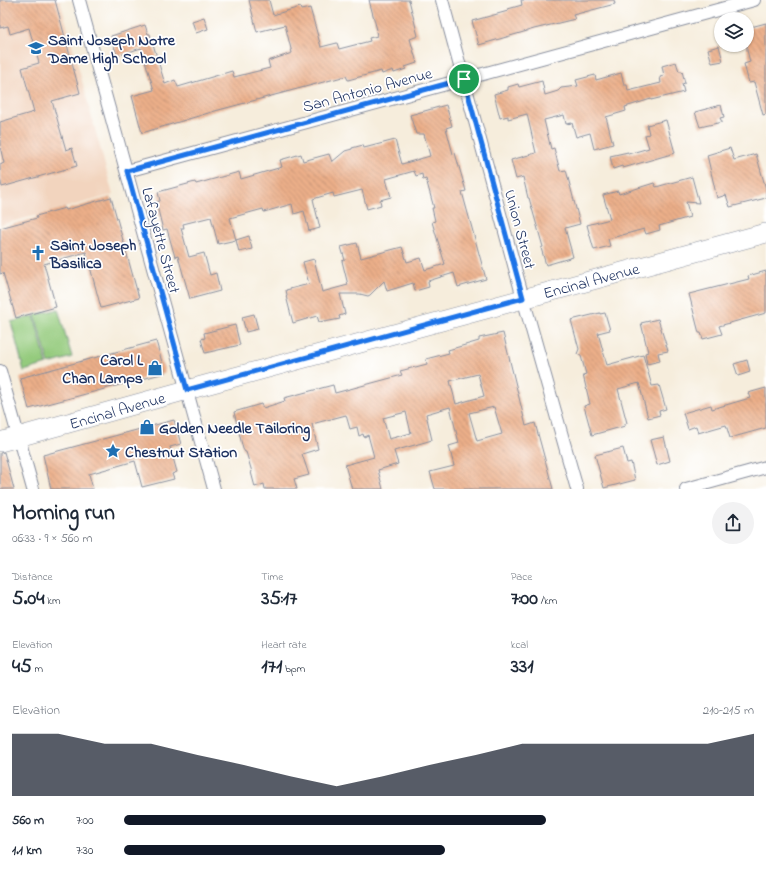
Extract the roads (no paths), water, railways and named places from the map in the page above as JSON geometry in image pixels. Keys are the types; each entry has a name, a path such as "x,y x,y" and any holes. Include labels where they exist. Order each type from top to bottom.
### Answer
{"main road":[{"name":"Encinal Avenue","path":"0,442 523,298 766,233"}],"street":[{"name":"Lafayette Street","path":"79,0 214,489"},
{"name":"Union Street","path":"442,0 523,298 577,489"},
{"name":"San Antonio Avenue","path":"127,171 754,0"},
{"path":"0,371 33,489"},
{"path":"686,489 766,467"}],"place":[{"name":"Saint Joseph Notre Dame High School","path":"36,48"},
{"name":"Saint Joseph Basilica","path":"38,253"},
{"name":"Carol L Chan Lamps","path":"155,368"},
{"name":"Golden Needle Tailoring","path":"147,427"},
{"name":"Chestnut Station","path":"113,451"}]}
